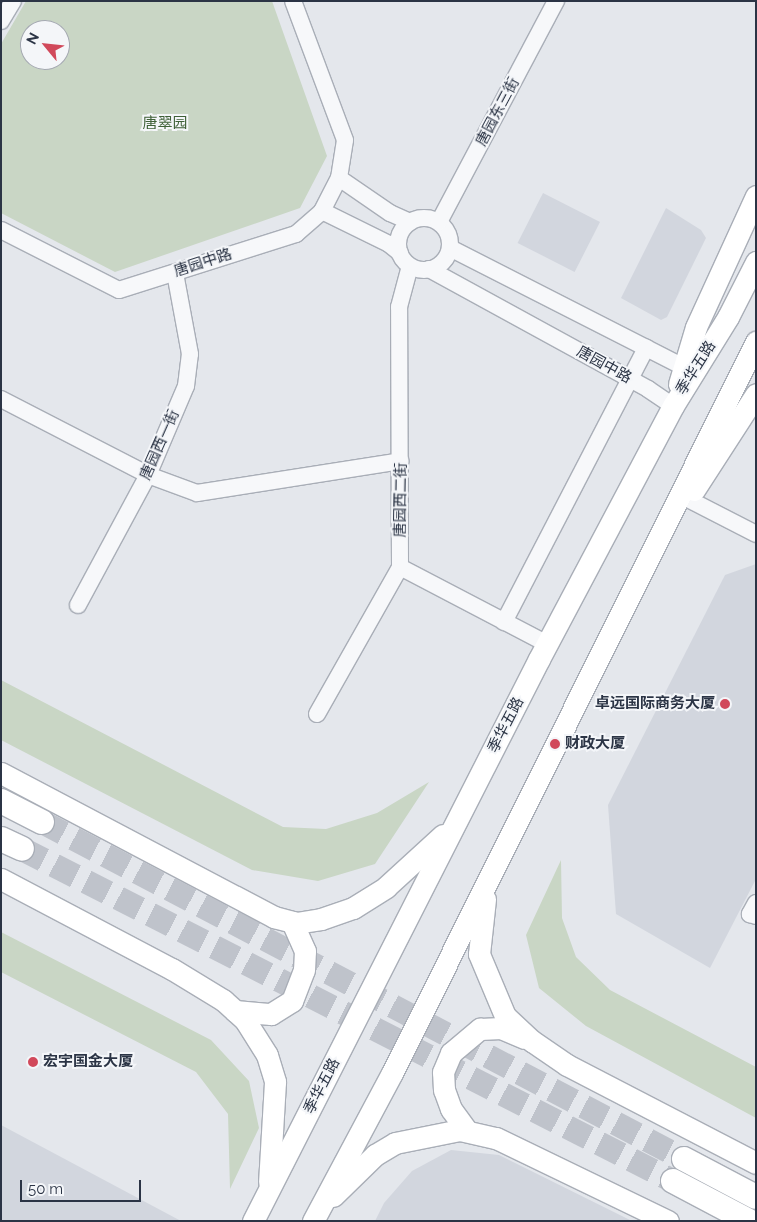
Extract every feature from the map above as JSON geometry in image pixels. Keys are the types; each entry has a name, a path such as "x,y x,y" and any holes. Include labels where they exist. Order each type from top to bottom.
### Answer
{"highway":[{"path":"1,801 42,822"},
{"path":"684,1159 756,1197"},
{"path":"674,1181 749,1221"}],"main road":[{"path":"673,406 696,327 756,196"},
{"name":"季华五路","path":"254,1221 547,644 673,406 728,317 756,262"},
{"path":"315,1217 487,881 756,342"},
{"path":"650,554 756,394"},
{"path":"1,773 274,918 294,923 321,919 353,908 386,888 456,822"},
{"path":"1,879 172,969 235,1011 245,1020 267,1055 275,1082 267,1194"},
{"path":"487,881 479,954 505,1016 532,1041 567,1065 756,1163"},
{"path":"235,1011 271,1014 292,1001 304,970 305,951 294,923"},
{"path":"467,1131 451,1110 444,1090 443,1072 451,1053 480,1029 501,1028 532,1041"},
{"path":"315,1217 375,1155 395,1143 460,1130 496,1138 541,1158 668,1221"}],"street":[{"path":"1,21 13,1"},
{"path":"293,1 344,140 339,178 322,211 389,244 405,260 429,269 441,264 450,248 447,231 439,222 425,217 410,222 399,237 405,260"},
{"name":"唐园东三街","path":"439,222 556,1"},
{"path":"339,178 390,213 410,222"},
{"name":"唐园中路","path":"1,230 119,290 296,234 322,211"},
{"path":"450,248 684,367"},
{"name":"唐园西二街","path":"318,714 400,567 399,307 405,260"},
{"name":"唐园中路","path":"429,269 631,379 673,406"},
{"name":"唐园西一街","path":"78,605 148,475 186,386 189,362 175,273"},
{"path":"504,622 646,348"},
{"path":"1,399 148,475 197,493 401,461"},
{"path":"688,499 756,534"},
{"path":"400,567 547,644"}],"shaded area":[{"path":"543,193 600,222 575,272 518,243"},
{"path":"666,208 701,230 706,238 667,317 661,320 621,298"},
{"path":"756,564 756,879 710,968 616,914 608,805 725,575"},
{"path":"1,1125 181,1221 1,1221"},
{"path":"451,1150 499,1155 632,1221 375,1221 384,1203 412,1171"}],"green space":[{"name":"唐翠园","path":"26,1 272,1 327,156 300,208 115,272 1,213 1,44"},
{"path":"1,680 283,827 326,829 377,813 429,782 375,864 318,881 252,870 1,740"},
{"path":"561,860 562,918 576,957 610,990 756,1067 756,1118 586,1026 539,988 526,935"},
{"path":"1,932 211,1040 249,1081 259,1128 230,1189 228,1114 196,1072 1,972"}],"tunnel":[{"path":"42,822 684,1159"},
{"path":"22,849 673,1181"}],"place":[{"name":"卓远国际商务大厦","path":"725,704"},
{"name":"财政大厦","path":"555,744"},
{"name":"宏宇国金大厦","path":"33,1062"}]}
